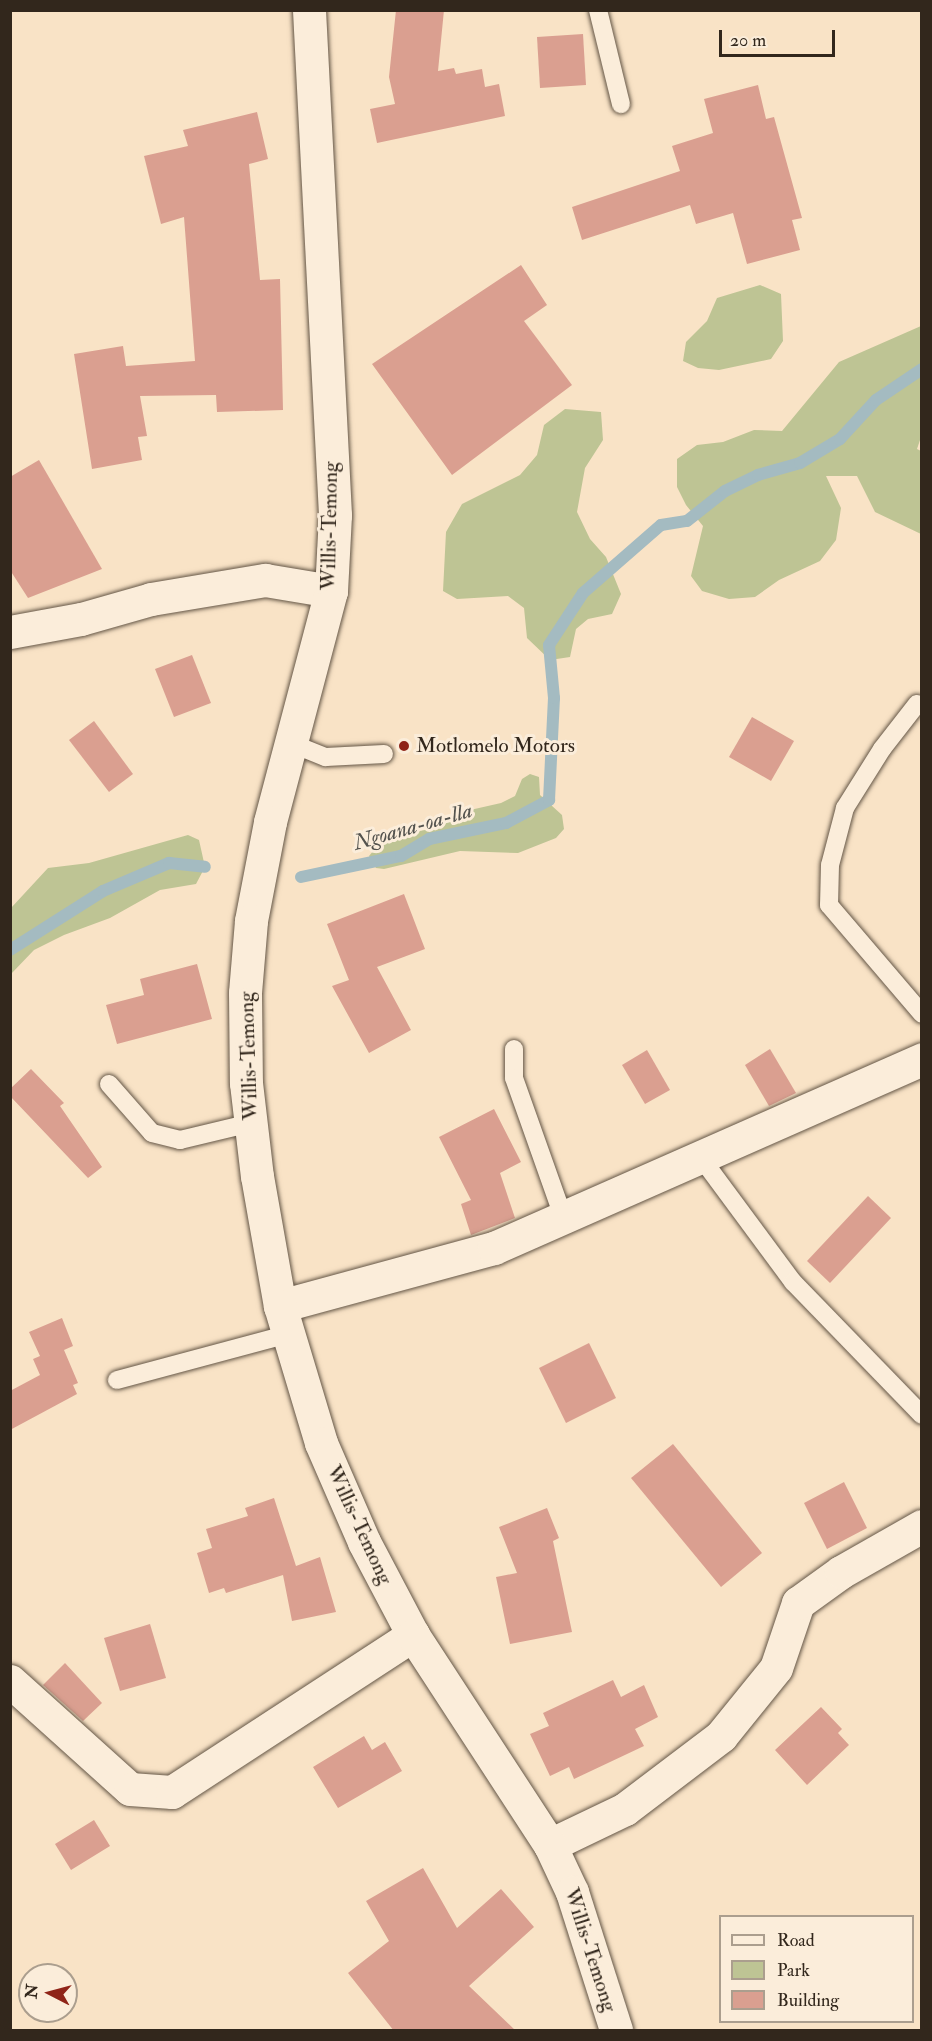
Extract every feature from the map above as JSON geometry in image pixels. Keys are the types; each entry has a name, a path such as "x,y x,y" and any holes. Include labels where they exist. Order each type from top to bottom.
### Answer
{"main road":[{"name":"Willis-Temong","path":"309,10 335,515 331,591 293,744 270,822 251,921 245,993 246,1083 257,1176 285,1320 321,1443 364,1542 413,1635 550,1845 572,1892 616,2031"},
{"path":"10,632 81,618 151,599 266,580 331,591"},
{"path":"285,1320 494,1248 699,1155 831,1102 921,1059"},
{"path":"550,1845 625,1809 721,1736 776,1668 798,1604 842,1572 921,1526"},
{"path":"10,1681 130,1789 172,1792 413,1635"}],"lane":[{"path":"598,10 621,104"},
{"path":"917,704 882,749 845,808 832,854 829,905 919,1004"},
{"path":"293,744 326,757 384,754"},
{"path":"514,1049 514,1078 563,1216"},
{"path":"110,1084 152,1133 180,1140 251,1123"},
{"path":"699,1155 793,1282 921,1415"},
{"path":"117,1380 285,1320"}],"green space":[{"path":"760,285 781,294 783,341 771,359 719,370 698,368 683,361 686,342 707,321 717,298"},
{"path":"921,326 922,434 917,449 921,451 921,534 875,512 857,476 826,476 841,508 836,540 820,561 779,580 755,597 729,599 702,591 691,576 703,526 686,505 677,487 677,459 697,445 723,442 754,430 782,431 839,362"},
{"path":"565,409 601,412 603,440 585,468 577,512 590,539 606,557 621,594 612,614 588,619 576,629 570,657 550,660 527,638 524,608 508,596 457,599 443,591 446,532 462,504 520,475 537,455 544,425"},
{"path":"530,774 539,777 540,795 562,815 564,829 556,838 518,853 460,851 384,869 376,868 369,856 385,837 425,830 457,813 501,803 515,796 522,779"},
{"path":"188,835 199,840 205,867 196,884 160,890 110,918 64,935 34,950 11,974 11,908 48,868 89,863"}],"building":[{"path":"396,10 444,10 438,71 454,68 456,74 482,69 485,87 499,84 505,116 377,143 370,109 395,104 389,77"},
{"path":"583,34 586,85 540,88 537,37"},
{"path":"758,85 766,119 774,117 802,218 792,220 800,250 747,264 733,213 696,224 690,205 582,240 572,207 680,171 672,146 713,133 704,99"},
{"path":"257,112 268,159 249,164 260,280 280,279 283,410 217,412 216,395 140,396 147,436 138,437 142,460 92,469 74,354 123,346 126,366 195,361 184,217 161,224 144,156 188,146 183,130"},
{"path":"521,265 547,305 524,321 572,385 452,475 372,364"},
{"path":"39,460 102,569 28,598 10,570 10,477"},
{"path":"192,655 211,703 174,717 155,669"},
{"path":"752,717 794,741 771,781 729,757"},
{"path":"94,721 133,774 109,792 69,740"},
{"path":"404,894 425,949 377,967 411,1030 369,1053 332,986 349,980 327,924"},
{"path":"197,964 212,1019 117,1044 106,1005 144,995 140,979"},
{"path":"770,1049 796,1093 769,1106 745,1065"},
{"path":"647,1050 670,1090 645,1104 622,1065"},
{"path":"31,1069 64,1103 60,1106 102,1167 88,1178 10,1096 10,1089"},
{"path":"494,1109 521,1162 500,1173 515,1218 471,1235 461,1204 471,1200 439,1137"},
{"path":"868,1196 891,1218 830,1283 807,1261"},
{"path":"62,1318 73,1346 64,1350 78,1383 73,1385 77,1394 10,1430 10,1391 40,1375 33,1359 40,1356 29,1332"},
{"path":"589,1343 616,1398 566,1423 539,1368"},
{"path":"673,1444 762,1553 721,1587 631,1478"},
{"path":"844,1482 867,1528 827,1549 804,1503"},
{"path":"274,1498 296,1566 320,1557 336,1612 292,1621 283,1575 226,1593 224,1588 209,1593 197,1553 212,1548 206,1529 248,1516 245,1508"},
{"path":"547,1508 559,1538 553,1541 572,1632 510,1644 496,1577 517,1573 499,1527"},
{"path":"150,1624 166,1678 120,1691 104,1638"},
{"path":"65,1663 102,1703 83,1721 43,1685"},
{"path":"613,1680 621,1697 644,1685 658,1717 635,1729 644,1746 574,1779 569,1767 550,1776 530,1734 549,1726 543,1713"},
{"path":"821,1707 842,1729 838,1733 849,1745 807,1785 775,1750"},
{"path":"364,1736 372,1750 385,1742 402,1771 338,1808 313,1767"},
{"path":"94,1820 110,1846 71,1870 55,1844"},
{"path":"423,1868 457,1928 501,1889 534,1927 469,1986 516,2031 394,2031 348,1973 389,1941 366,1901"}],"waterway":[{"name":"Ngoana-oa-lla","path":"301,877 401,856 429,839 506,823 549,800 554,698 549,645 583,593 661,525 687,521 725,491 758,475 800,463 840,439 876,400 922,369"},
{"name":"Ngoana-oa-lla","path":"10,950 103,891 169,863 205,867"}],"place":[{"name":"Motlomelo Motors","path":"404,746"}]}
